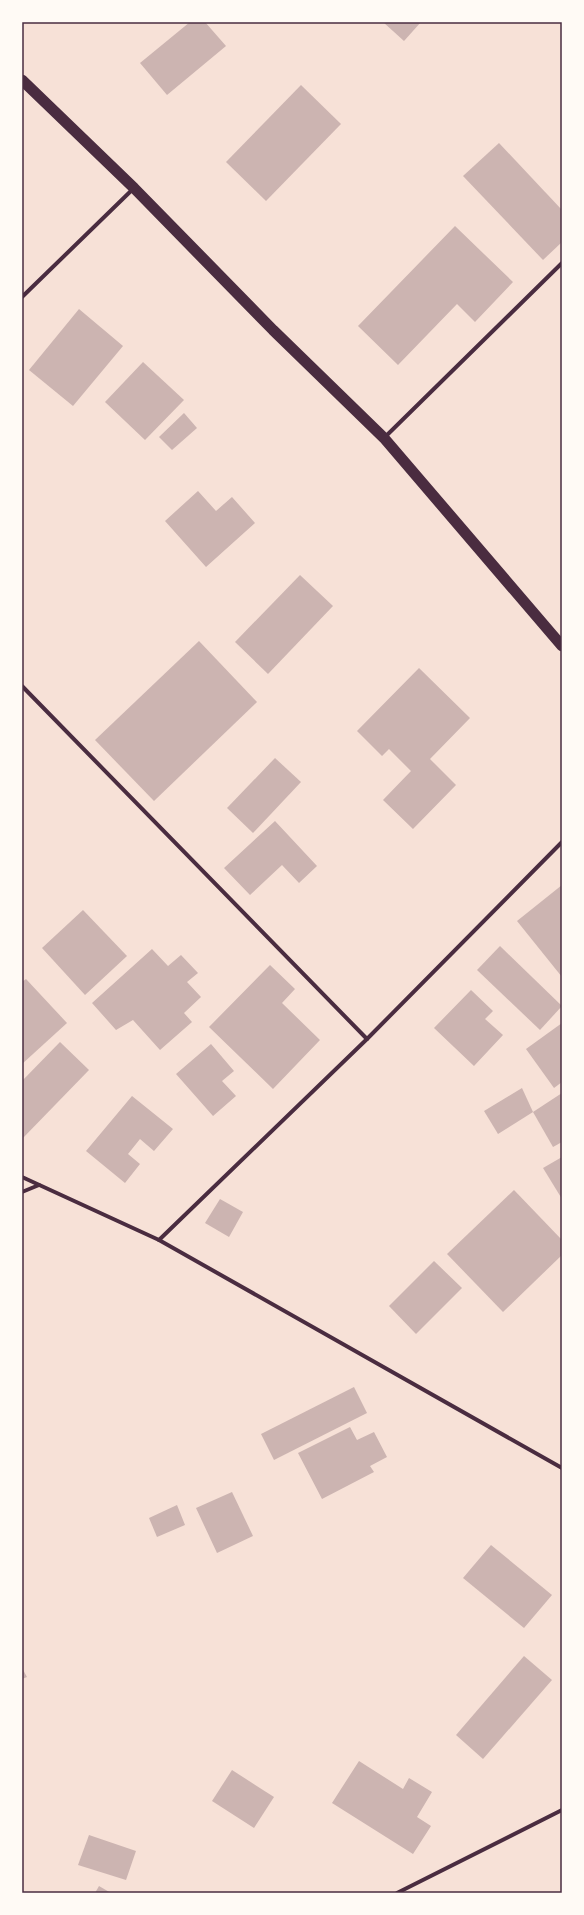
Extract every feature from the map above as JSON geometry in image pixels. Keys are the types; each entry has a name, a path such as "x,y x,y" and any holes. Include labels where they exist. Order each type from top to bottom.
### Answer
{"highway":[{"path":"22,80 134,188 273,330 384,438 562,646"}],"street":[{"path":"22,297 134,188"},
{"path":"384,438 562,263"},
{"path":"22,686 367,1039"},
{"path":"159,1240 367,1039 562,842"},
{"path":"22,1177 159,1240 562,1468"},
{"path":"22,1192 39,1185"},
{"path":"397,1893 562,1810"}],"building":[{"path":"190,22 205,22 226,46 167,95 140,63"},
{"path":"383,22 421,22 404,41"},
{"path":"301,85 341,124 266,201 226,162"},
{"path":"499,143 562,210 562,242 543,260 463,176"},
{"path":"455,226 513,282 475,322 457,304 398,365 358,326"},
{"path":"79,309 123,346 73,406 29,370"},
{"path":"143,362 184,400 145,440 105,402"},
{"path":"184,413 197,428 172,450 159,437"},
{"path":"198,491 216,511 232,497 255,523 206,567 165,521"},
{"path":"300,575 333,606 268,674 235,642"},
{"path":"199,641 257,702 154,801 95,740"},
{"path":"419,668 470,718 430,759 456,785 413,829 383,800 411,771 389,749 382,756 357,731"},
{"path":"275,758 301,782 253,833 227,808"},
{"path":"275,821 317,866 299,883 282,865 250,895 224,868"},
{"path":"562,885 562,977 517,921"},
{"path":"83,910 127,956 85,995 42,948"},
{"path":"500,946 562,1006 540,1030 477,970"},
{"path":"152,949 168,966 181,955 198,973 187,982 201,997 184,1013 192,1022 160,1050 133,1020 116,1030 92,1003"},
{"path":"270,965 295,989 282,1003 320,1040 273,1089 209,1027"},
{"path":"26,979 67,1023 22,1064 22,982"},
{"path":"471,990 493,1011 485,1019 503,1035 474,1066 434,1028"},
{"path":"562,1023 562,1082 554,1088 526,1049"},
{"path":"60,1042 89,1070 22,1139 22,1081"},
{"path":"211,1044 234,1071 222,1081 236,1096 213,1116 176,1074"},
{"path":"522,1088 533,1112 498,1134 484,1111"},
{"path":"562,1093 562,1142 553,1147 533,1112"},
{"path":"132,1096 173,1129 154,1151 140,1139 128,1154 140,1164 125,1183 86,1151"},
{"path":"562,1157 562,1199 543,1168"},
{"path":"514,1190 562,1240 562,1255 503,1312 447,1254"},
{"path":"220,1199 243,1212 229,1237 205,1223"},
{"path":"434,1261 462,1288 416,1334 389,1306"},
{"path":"354,1387 367,1413 274,1460 261,1434"},
{"path":"350,1427 357,1440 374,1432 387,1457 370,1466 374,1472 322,1499 298,1453"},
{"path":"232,1492 253,1536 217,1553 196,1508"},
{"path":"177,1505 185,1525 157,1537 149,1518"},
{"path":"491,1545 552,1595 524,1628 463,1578"},
{"path":"524,1656 552,1680 483,1759 456,1735"},
{"path":"22,1668 27,1677 22,1679"},
{"path":"359,1761 403,1789 409,1778 432,1792 417,1817 431,1826 413,1854 332,1803"},
{"path":"232,1770 274,1797 254,1828 212,1801"},
{"path":"89,1835 136,1851 126,1880 78,1865"},
{"path":"99,1886 111,1893 95,1893"}]}
